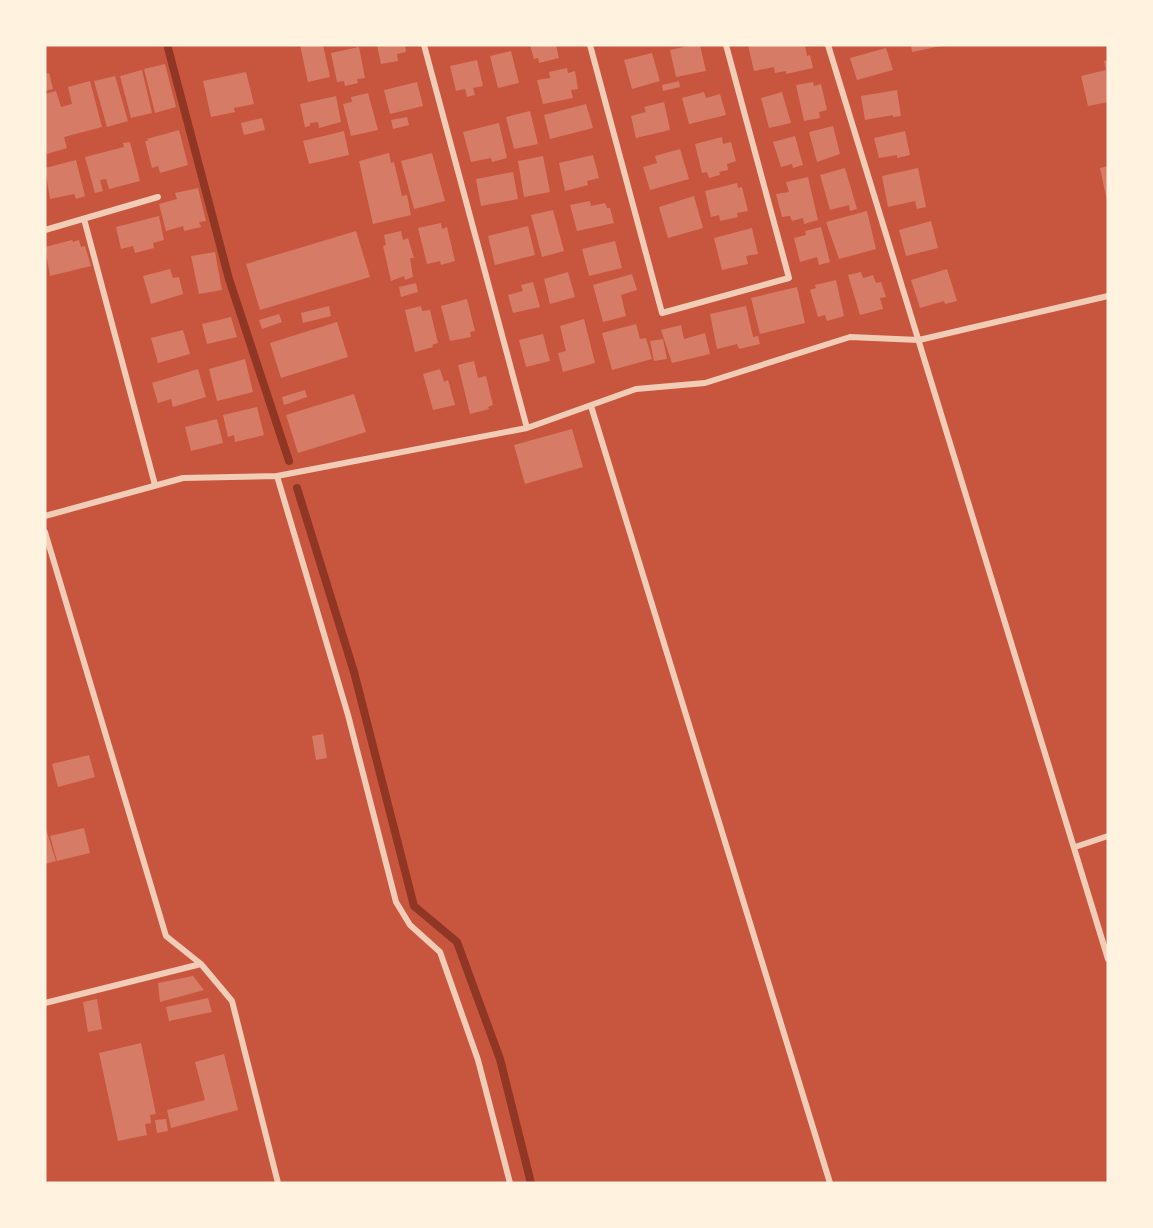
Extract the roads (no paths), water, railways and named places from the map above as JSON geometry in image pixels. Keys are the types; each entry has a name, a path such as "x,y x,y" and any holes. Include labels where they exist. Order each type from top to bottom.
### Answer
{"street":[{"path":"424,45 527,429"},
{"path":"590,45 662,313 789,278 726,45"},
{"path":"828,45 1108,959"},
{"path":"45,230 158,197"},
{"path":"84,219 155,485"},
{"path":"45,516 183,478 277,477 527,429 636,389 705,383 850,337 919,340 1108,296"},
{"path":"591,406 830,1183"},
{"path":"277,477 348,716 396,902 410,926 440,952 478,1060 510,1183"},
{"path":"45,532 166,936 201,964 232,1001 279,1183"},
{"path":"1075,847 1108,836"},
{"path":"45,1003 201,964"}],"waterway":[{"path":"168,48 229,279 289,461"},
{"path":"297,488 354,672 414,906 457,942 500,1059 531,1183"}]}
